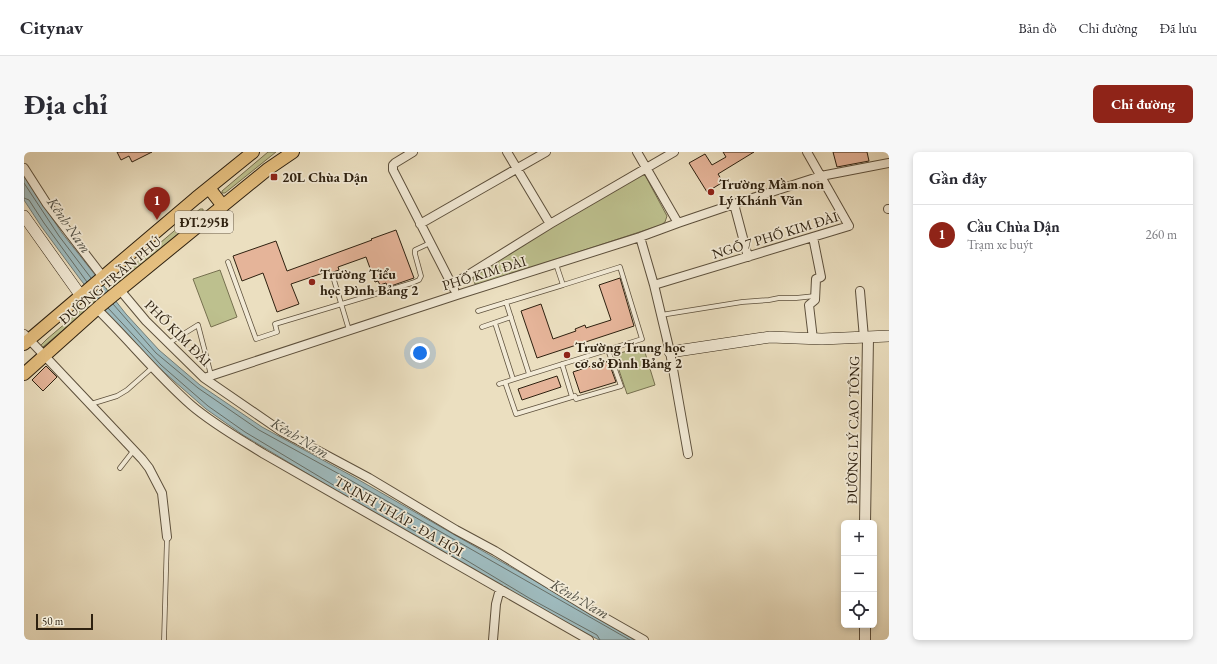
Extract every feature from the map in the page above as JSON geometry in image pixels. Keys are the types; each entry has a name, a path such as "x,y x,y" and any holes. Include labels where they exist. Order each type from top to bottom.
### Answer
{"main road":[{"name":"ĐƯỜNG TRẦN PHÚ","path":"26,339 84,294 253,152"},
{"name":"ĐƯỜNG TRẦN PHÚ","path":"24,374 118,292 268,169 293,152"},
{"path":"209,188 223,206"},
{"path":"24,216 84,294"},
{"path":"670,352 770,337 813,339 889,336"}],"street":[{"path":"413,152 399,160 393,167 396,176 457,295"},
{"path":"507,152 550,224"},
{"path":"420,224 546,152"},
{"path":"637,152 678,223"},
{"path":"452,285 550,224 674,152"},
{"path":"808,152 821,176"},
{"name":"PHỐ KIM ĐÀI","path":"118,292 169,343 208,376 640,237 734,204 821,176 889,163"},
{"path":"24,168 47,204 103,278"},
{"name":"NGÕ 7 PHỐ KIM ĐÀI","path":"654,285 849,226 821,176"},
{"path":"734,204 748,257"},
{"path":"640,237 654,285 670,352 688,454"},
{"path":"813,237 821,277 816,279 815,300 809,305 813,339"},
{"path":"860,290 866,338"},
{"name":"TRỊNH THÁP - ĐA HỘI","path":"99,308 172,387 193,406 237,437 264,454 589,640"},
{"name":"ĐƯỜNG LÝ CAO TÔNG","path":"865,520 866,338"},
{"path":"26,339 45,356 134,450 149,468 162,493 167,537"},
{"path":"208,376 282,431 369,478 644,640"},
{"path":"493,640 496,604 500,589"},
{"path":"865,628 865,640"}],"lane":[{"path":"228,262 256,339 278,332 275,324 419,280 421,276 415,250 430,242"},
{"path":"556,264 563,285"},
{"path":"478,311 620,267 642,339 499,384"},
{"path":"334,280 349,330"},
{"path":"661,315 742,302 815,296"},
{"path":"506,302 529,374"},
{"path":"482,327 511,317"},
{"path":"495,322 513,379"},
{"path":"169,343 198,325 208,376"},
{"path":"505,382 516,414 575,396 576,399 621,386 608,350"},
{"path":"562,364 572,397"},
{"path":"90,404 117,396 140,380 153,367"},
{"path":"120,468 134,450"},
{"path":"164,640 167,537"}],"green space":[{"path":"268,152 276,152 225,193 222,193 222,191"},
{"path":"644,175 667,216 665,222 661,225 480,284 475,284 472,276 474,273"},
{"path":"200,209 203,209 203,213 43,347 40,346 47,339"},
{"path":"220,270 237,317 211,327 193,279"},
{"path":"643,346 655,385 627,394 614,355"}],"water":[{"name":"Kênh Nam","path":"24,176 62,233 126,314 159,350 200,385 262,427 352,476 638,640 599,640 527,601 348,498 243,435 206,409 158,367 105,311 80,279 24,200"}],"building":[{"path":"117,152 152,152 132,162 129,156 121,160"},
{"path":"723,152 754,152 718,174 723,182 707,192 689,163 705,154 712,165 726,157"},
{"path":"833,152 867,152 869,161 837,167"},
{"path":"396,230 414,278 388,287 386,283 380,285 378,281 375,282 366,257 338,267 339,270 327,274 326,272 291,284 299,304 277,312 263,273 242,281 233,256 276,241 287,271"},
{"path":"620,278 634,326 537,358 521,311 541,304 553,339 576,331 575,329 585,325 586,328 611,320 599,285"},
{"path":"606,361 609,363 616,382 580,393 573,372"},
{"path":"46,366 57,377 43,391 32,380"},
{"path":"557,376 561,387 522,400 518,389"}],"place":[{"name":"20L Chùa Dận","path":"274,177"},
{"name":"Trường Mầm non Lý Khánh Văn","path":"711,192"},
{"name":"Cầu Chùa Dận","path":"157,220"},
{"name":"Trường Tiểu học Đình Bảng 2","path":"312,282"},
{"name":"Trường Trung học cơ sở Đình Bảng 2","path":"567,355"}]}
